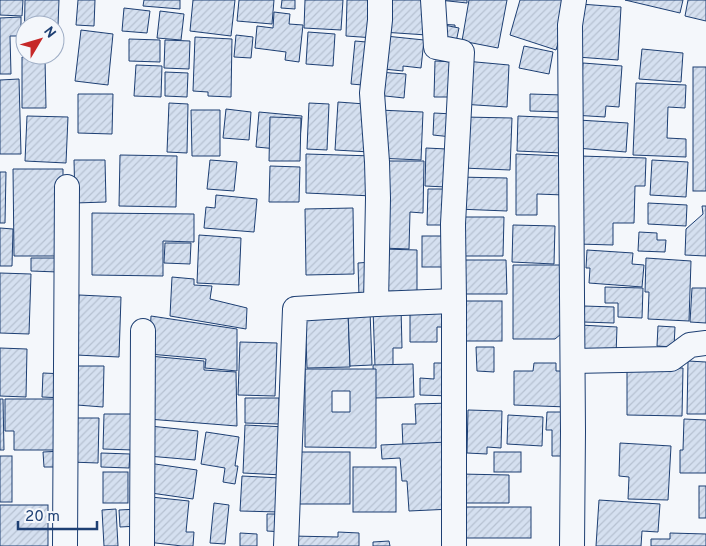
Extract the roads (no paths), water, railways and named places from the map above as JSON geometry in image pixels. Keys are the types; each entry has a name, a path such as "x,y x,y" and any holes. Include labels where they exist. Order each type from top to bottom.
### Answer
{"street":[{"path":"376,304 378,198 372,93 380,20 380,0"},
{"path":"433,0 436,47 462,52 453,224 454,546"},
{"path":"572,546 570,25 574,0"},
{"path":"65,546 68,187"},
{"path":"286,546 295,309 454,301"},
{"path":"142,546 143,331"},
{"path":"572,361 670,359 690,345 706,344"}]}
